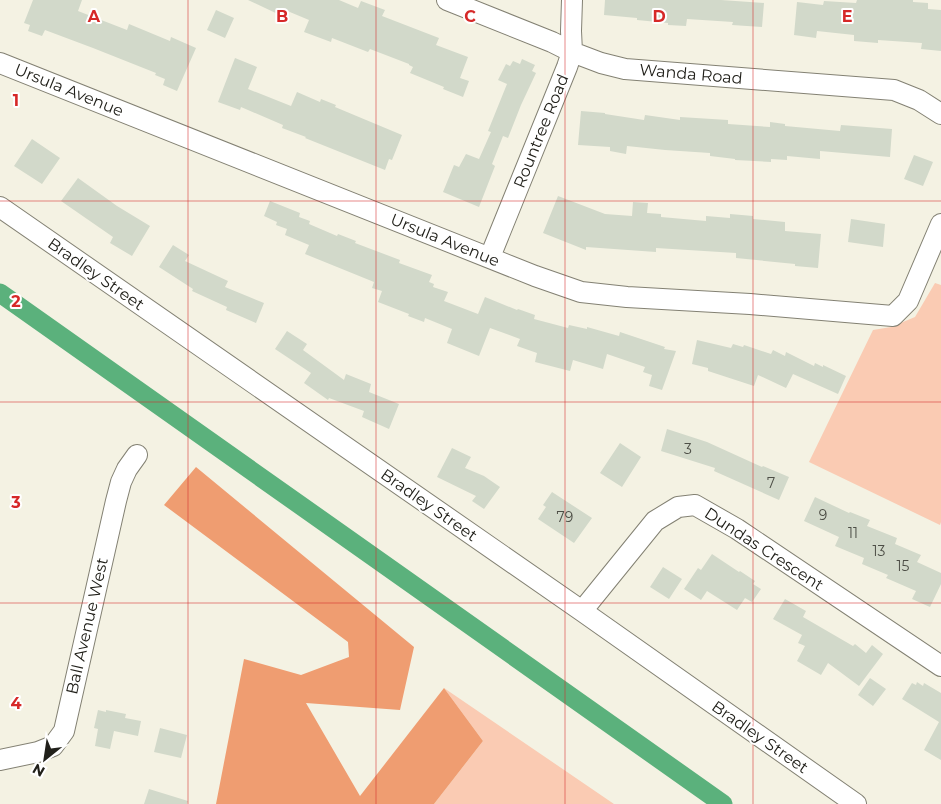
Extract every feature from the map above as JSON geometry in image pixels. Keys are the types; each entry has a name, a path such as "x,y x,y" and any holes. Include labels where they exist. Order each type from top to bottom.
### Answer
{"street":[{"name":"Wanda Road","path":"447,0 552,42 572,52 601,63 625,69 894,90 919,100 941,114"},
{"name":"Rountree Road","path":"490,258 572,52 572,0"},
{"name":"Ursula Avenue","path":"0,62 535,276 581,292 626,297 750,304 893,316 908,301 941,224"},
{"name":"Bradley Street","path":"0,207 582,611 856,804"},
{"name":"Ball Avenue West","path":"0,760 38,752 53,746 64,731 116,501 127,468 137,455"},
{"name":"Dundas Crescent","path":"582,611 655,520 678,507 695,505 737,529 941,666"}],"shaded area":[{"path":"935,283 941,285 940,525 809,462 873,330 891,327 915,317"},
{"path":"196,467 414,647 400,710 306,703 360,796 444,688 483,741 434,804 216,804 244,659 301,675 349,657 348,642 164,505"},
{"path":"444,688 614,804 434,804 483,741"}],"building":[{"path":"33,0 82,0 78,11 127,30 129,24 170,41 171,37 196,48 177,91 163,85 165,79 155,75 156,73 45,30 42,36 28,31 30,25 24,23"},
{"path":"248,0 339,0 358,8 361,1 385,10 382,16 439,38 436,45 468,57 460,78 469,81 463,97 410,73 413,67 409,64 370,49 368,52 332,38 331,42 304,32 309,20 285,10 282,16"},
{"path":"605,0 721,0 764,3 762,27 732,25 733,22 687,19 686,26 668,25 668,23 637,20 637,18 604,15"},
{"path":"857,0 913,0 913,2 928,3 928,9 941,10 941,51 921,49 922,43 878,40 878,43 854,41 854,35 817,31 816,38 794,35 797,2 823,5 824,1 856,3"},
{"path":"216,10 234,18 225,38 207,30"},
{"path":"235,58 257,67 248,89 291,106 297,92 320,102 321,99 336,105 335,107 402,135 392,160 389,159 385,170 282,128 283,125 241,107 240,110 218,102"},
{"path":"522,59 535,65 532,71 536,73 508,138 503,136 492,164 495,166 479,207 443,192 454,165 459,167 466,154 479,159 491,132 488,131 507,84 498,80 506,64 510,66 513,61 520,64"},
{"path":"581,111 644,120 645,115 680,120 680,117 728,120 728,124 770,127 770,122 785,124 785,126 840,131 841,125 892,129 890,157 820,151 820,159 787,156 787,160 771,159 771,162 735,160 710,156 710,153 627,146 626,154 610,151 610,147 578,145"},
{"path":"32,139 60,158 42,184 14,166"},
{"path":"914,155 933,162 923,186 904,179"},
{"path":"78,178 117,206 150,226 132,256 110,243 113,237 61,201"},
{"path":"558,196 605,214 632,216 633,202 648,203 647,213 661,214 661,217 706,221 706,216 730,218 730,214 753,216 753,219 785,222 785,231 821,234 818,268 736,258 736,253 656,248 656,252 586,247 586,250 543,233"},
{"path":"270,201 300,213 299,217 310,221 309,224 337,236 338,234 356,241 355,243 400,260 399,263 432,275 429,282 434,284 433,287 448,292 444,301 478,314 485,297 535,315 534,319 568,328 569,325 587,329 587,327 619,336 620,332 665,347 664,349 676,351 662,390 649,386 652,375 643,372 645,367 607,354 603,369 573,360 570,371 535,362 537,353 517,346 520,339 490,328 479,356 447,343 452,329 425,318 424,322 378,302 382,291 372,288 374,282 305,254 309,245 285,235 287,229 276,225 277,222 264,216"},
{"path":"851,219 885,224 883,247 848,242"},
{"path":"173,245 189,255 185,261 228,281 225,287 264,303 256,323 226,310 227,307 192,291 193,289 159,267"},
{"path":"287,331 307,344 303,350 344,380 346,374 371,384 369,392 399,404 389,429 362,417 364,411 329,398 328,400 304,383 311,373 275,349"},
{"path":"697,340 731,348 733,344 743,347 744,345 771,354 773,350 785,356 786,352 814,366 815,363 823,367 823,365 846,376 838,394 793,374 786,388 758,375 754,386 708,371 708,368 692,364"},
{"path":"667,429 707,442 789,477 779,500 714,471 715,468 661,451"},
{"path":"620,443 641,457 622,487 600,473"},
{"path":"452,448 471,457 465,468 484,476 500,487 484,509 472,501 476,496 437,477"},
{"path":"552,492 592,518 574,543 538,519 546,507 543,505"},
{"path":"815,497 849,513 870,520 867,526 897,538 895,544 921,555 917,562 941,573 941,584 930,607 912,599 916,591 886,578 888,575 862,564 864,558 835,546 839,537 804,521"},
{"path":"712,554 755,581 753,584 761,589 752,602 745,598 737,610 707,591 701,600 684,589 698,568 701,570"},
{"path":"663,567 682,579 669,599 650,587"},
{"path":"785,599 806,611 803,617 853,646 855,644 866,653 872,645 883,654 859,686 828,663 821,675 797,661 805,646 798,643 802,635 773,619"},
{"path":"870,678 886,689 873,706 858,695"},
{"path":"917,682 923,686 924,683 941,693 941,760 924,750 939,722 902,699 912,683 916,685"},
{"path":"98,710 126,714 125,718 141,721 138,736 114,731 110,749 95,746 98,729 94,728"},
{"path":"160,728 187,735 181,758 154,752"},
{"path":"149,789 188,801 187,804 144,804"}],"waterway":[{"path":"0,293 723,804"}]}
